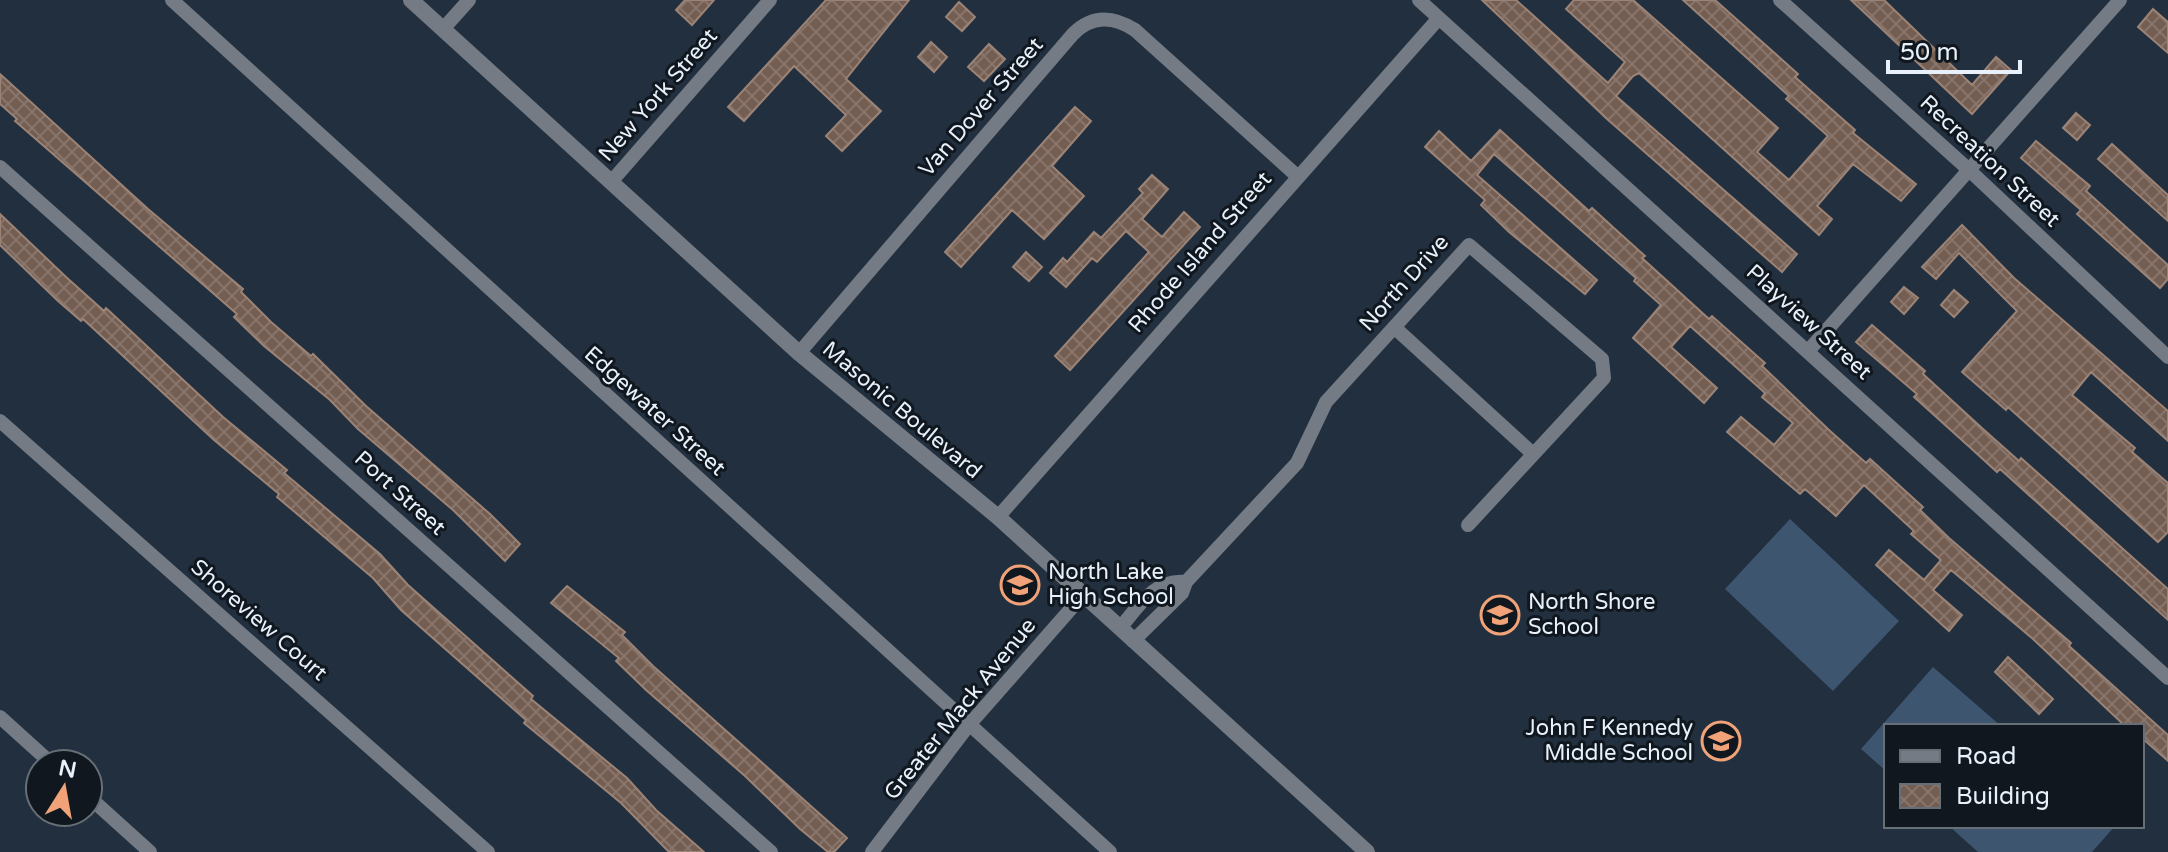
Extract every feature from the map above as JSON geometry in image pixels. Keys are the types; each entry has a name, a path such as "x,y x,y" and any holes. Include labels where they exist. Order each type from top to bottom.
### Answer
{"street":[{"name":"Edgewater Street","path":"172,0 1110,852"},
{"name":"Masonic Boulevard","path":"411,0 799,353 998,517 1367,852"},
{"path":"443,29 469,0"},
{"name":"New York Street","path":"611,182 770,0"},
{"name":"Playview Street","path":"1419,0 2168,678"},
{"name":"Recreation Street","path":"1780,0 1968,169 2168,357"},
{"path":"1809,350 2120,0"},
{"name":"Van Dover Street","path":"799,353 1073,34 1091,20 1104,18 1135,30 1296,175"},
{"name":"Rhode Island Street","path":"998,517 1296,175 1439,18"},
{"name":"Port Street","path":"0,167 771,852"},
{"name":"North Drive","path":"1133,641 1182,593 1186,582 1297,463 1326,402 1469,245 1602,359 1604,378 1468,525"},
{"path":"1394,327 1533,454"},
{"name":"Shoreview Court","path":"0,421 488,852"},
{"name":"North Drive","path":"1120,628 1156,587 1176,581 1186,582"},
{"name":"Greater Mack Avenue","path":"872,852 968,726 1083,595"},
{"path":"0,717 34,748"},
{"path":"104,810 150,852"}],"shaded area":[{"path":"1790,519 1899,621 1833,691 1725,589"},
{"path":"1933,667 1999,724 1884,724 1884,769 1861,749"},
{"path":"1951,828 2113,828 2092,852 1978,852"}],"building":[{"path":"685,0 714,0 692,25 676,10"},
{"path":"826,0 909,0 846,79 881,111 842,151 826,136 846,115 794,66 744,121 728,107"},
{"path":"1482,0 1516,0 1608,83 1625,62 1566,9 1574,0 1633,0 1778,128 1757,152 1789,180 1828,136 1786,99 1789,96 1683,0 1715,0 1798,74 1795,77 1855,130 1853,133 1916,184 1901,201 1853,164 1817,206 1832,219 1819,235 1639,73 1633,76 1616,96 1797,254 1782,272 1607,119"},
{"path":"1851,0 1884,0 1972,85 1996,57 2011,70 1972,114"},
{"path":"959,2 975,17 962,31 946,17"},
{"path":"2153,9 2168,22 2168,53 2138,27"},
{"path":"931,42 947,57 934,72 918,57"},
{"path":"989,44 1005,59 984,81 968,67"},
{"path":"0,74 148,209 243,289 241,292 271,322 311,356 313,354 366,406 490,514 520,544 505,561 330,400 264,346 234,317 237,314 15,121 17,119 0,104"},
{"path":"1075,107 1091,121 1052,166 1084,196 1044,239 1012,210 961,267 945,252"},
{"path":"2076,113 2090,125 2077,140 2063,128"},
{"path":"1500,130 1589,211 1592,208 1709,319 1712,316 1765,363 1762,366 1829,430 1866,463 1870,459 1923,507 1920,510 1949,538 2071,643 2069,646 2168,735 2168,761 2144,740 2144,724 2123,724 2033,639 1951,570 1933,590 1962,615 1949,631 1876,565 1889,550 1924,580 1941,560 1864,485 1836,516 1805,489 1800,494 1727,432 1741,417 1774,445 1793,423 1762,397 1765,393 1690,326 1671,347 1717,388 1704,403 1633,338 1661,305 1634,281 1636,278 1494,154 1477,175 1597,280 1585,294 1509,232 1481,205 1485,200 1425,147 1439,131 1471,161"},
{"path":"2036,141 2090,186 2086,191 2168,265 2168,279 2160,288 2077,214 2081,210 2021,158"},
{"path":"2112,144 2168,195 2168,221 2098,159"},
{"path":"1152,175 1168,189 1142,219 1162,237 1184,212 1200,227 1070,370 1055,356 1149,252 1126,231 1097,262 1092,258 1066,287 1050,273 1063,258 1067,262 1094,232 1101,238 1143,193 1139,189"},
{"path":"0,214 104,311 106,308 223,417 287,470 284,473 380,554 408,585 533,696 531,699 627,778 656,810 704,852 669,852 621,803 524,723 526,720 401,610 373,578 277,497 279,494 214,440 83,319 81,321 58,301 0,245"},
{"path":"1962,225 2014,278 2168,411 2168,441 2091,372 2072,395 2135,448 2132,452 2168,483 2168,532 2158,542 2008,407 2006,410 1962,372 2017,311 1959,253 1936,279 1922,267"},
{"path":"1026,252 1042,267 1029,281 1013,267"},
{"path":"1904,287 1918,298 1904,314 1891,302"},
{"path":"1954,290 1968,302 1954,317 1941,305"},
{"path":"1872,325 1925,371 1923,374 1983,429 2019,461 2021,458 2168,589 2168,620 2000,469 1997,472 1914,397 1917,394 1856,342"},
{"path":"567,586 625,632 622,635 653,666 847,838 834,852 828,852 800,829 745,776 646,690 616,661 619,658 551,603"},
{"path":"2008,657 2053,699 2039,714 1995,672"}],"place":[{"name":"North Lake High School","path":"1020,585"},
{"name":"North Shore School","path":"1500,615"},
{"name":"John F Kennedy Middle School","path":"1721,741"}]}
